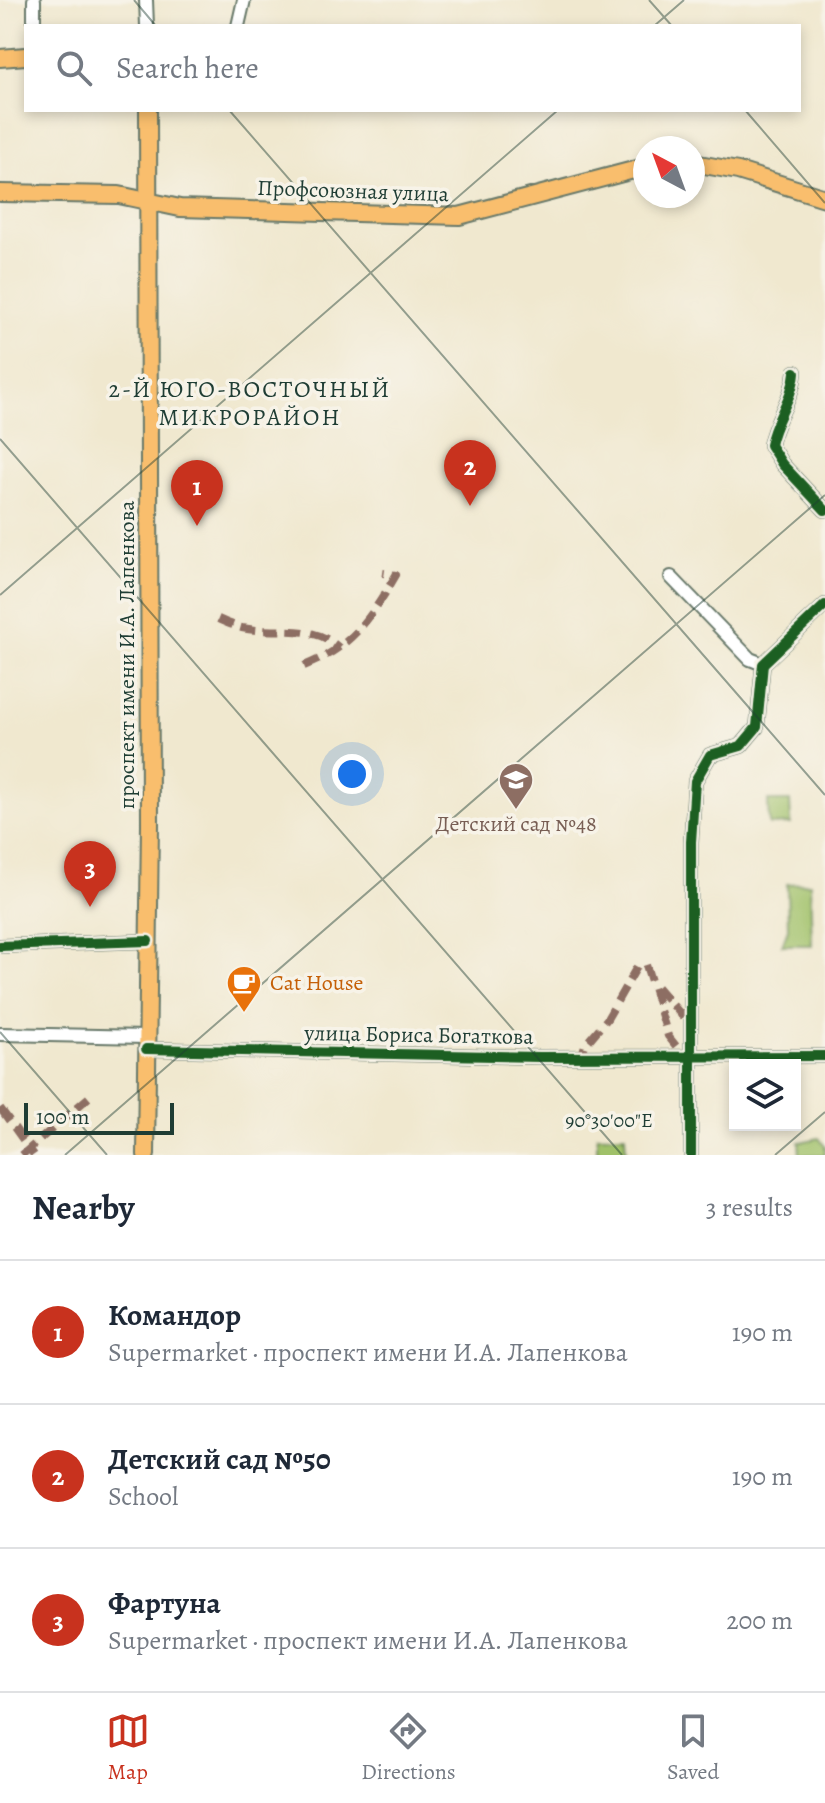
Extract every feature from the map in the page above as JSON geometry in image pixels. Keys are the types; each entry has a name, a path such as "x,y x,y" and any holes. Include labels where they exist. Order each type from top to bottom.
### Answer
{"main road":[{"path":"0,58 24,56"},
{"name":"проспект имени И.А. Лапенкова","path":"146,1155 148,112"},
{"path":"705,165 738,171 825,198"},
{"name":"Профсоюзная улица","path":"0,193 119,195 180,208 459,216 633,170"}],"street":[{"path":"34,0 34,24"},
{"path":"146,0 147,24"},
{"path":"238,24 244,0"},
{"path":"795,372 794,387 774,423 770,445 782,464 825,510"},
{"path":"671,577 750,659 763,664"},
{"path":"691,1155 691,842 695,781 710,755 741,746 757,727 763,664 825,605"},
{"path":"0,946 148,941"},
{"name":"улица Бориса Богаткова","path":"0,1034 146,1043 690,1057 825,1056"}],"green space":[{"path":"768,801 790,801 791,824 769,825"},
{"path":"810,883 812,945 782,945 788,929 787,884"},
{"path":"625,1135 626,1155 597,1155 597,1136"},
{"path":"819,1138 825,1146 825,1155 800,1155 799,1142"}],"marked path":[{"path":"304,666 335,650 358,630 396,575 383,573"},
{"path":"218,619 255,630 305,632 328,640 339,648"},
{"path":"580,1062 585,1045 607,1019 638,965"},
{"path":"646,965 668,1036 676,1046"},
{"path":"657,987 691,1026"},
{"path":"22,1155 89,1097"},
{"path":"0,1108 34,1155"}],"cycle path":[{"path":"795,372 770,445 782,464 825,510"},
{"path":"691,1155 691,842 695,781 710,755 741,746 757,727 763,664 825,605"},
{"path":"0,946 148,941"},
{"path":"146,1049 540,1057 825,1056"}],"place":[{"name":"Детский сад №50","path":"470,506"},
{"name":"Командор","path":"197,526"},
{"name":"Детский сад №48","path":"516,811"},
{"name":"Фартуна","path":"90,907"},
{"name":"Cat House","path":"244,1014"}],"district":[{"name":"2-Й ЮГО-ВОСТОЧНЫЙ МИКРОРАЙОН","path":"250,403"}]}
